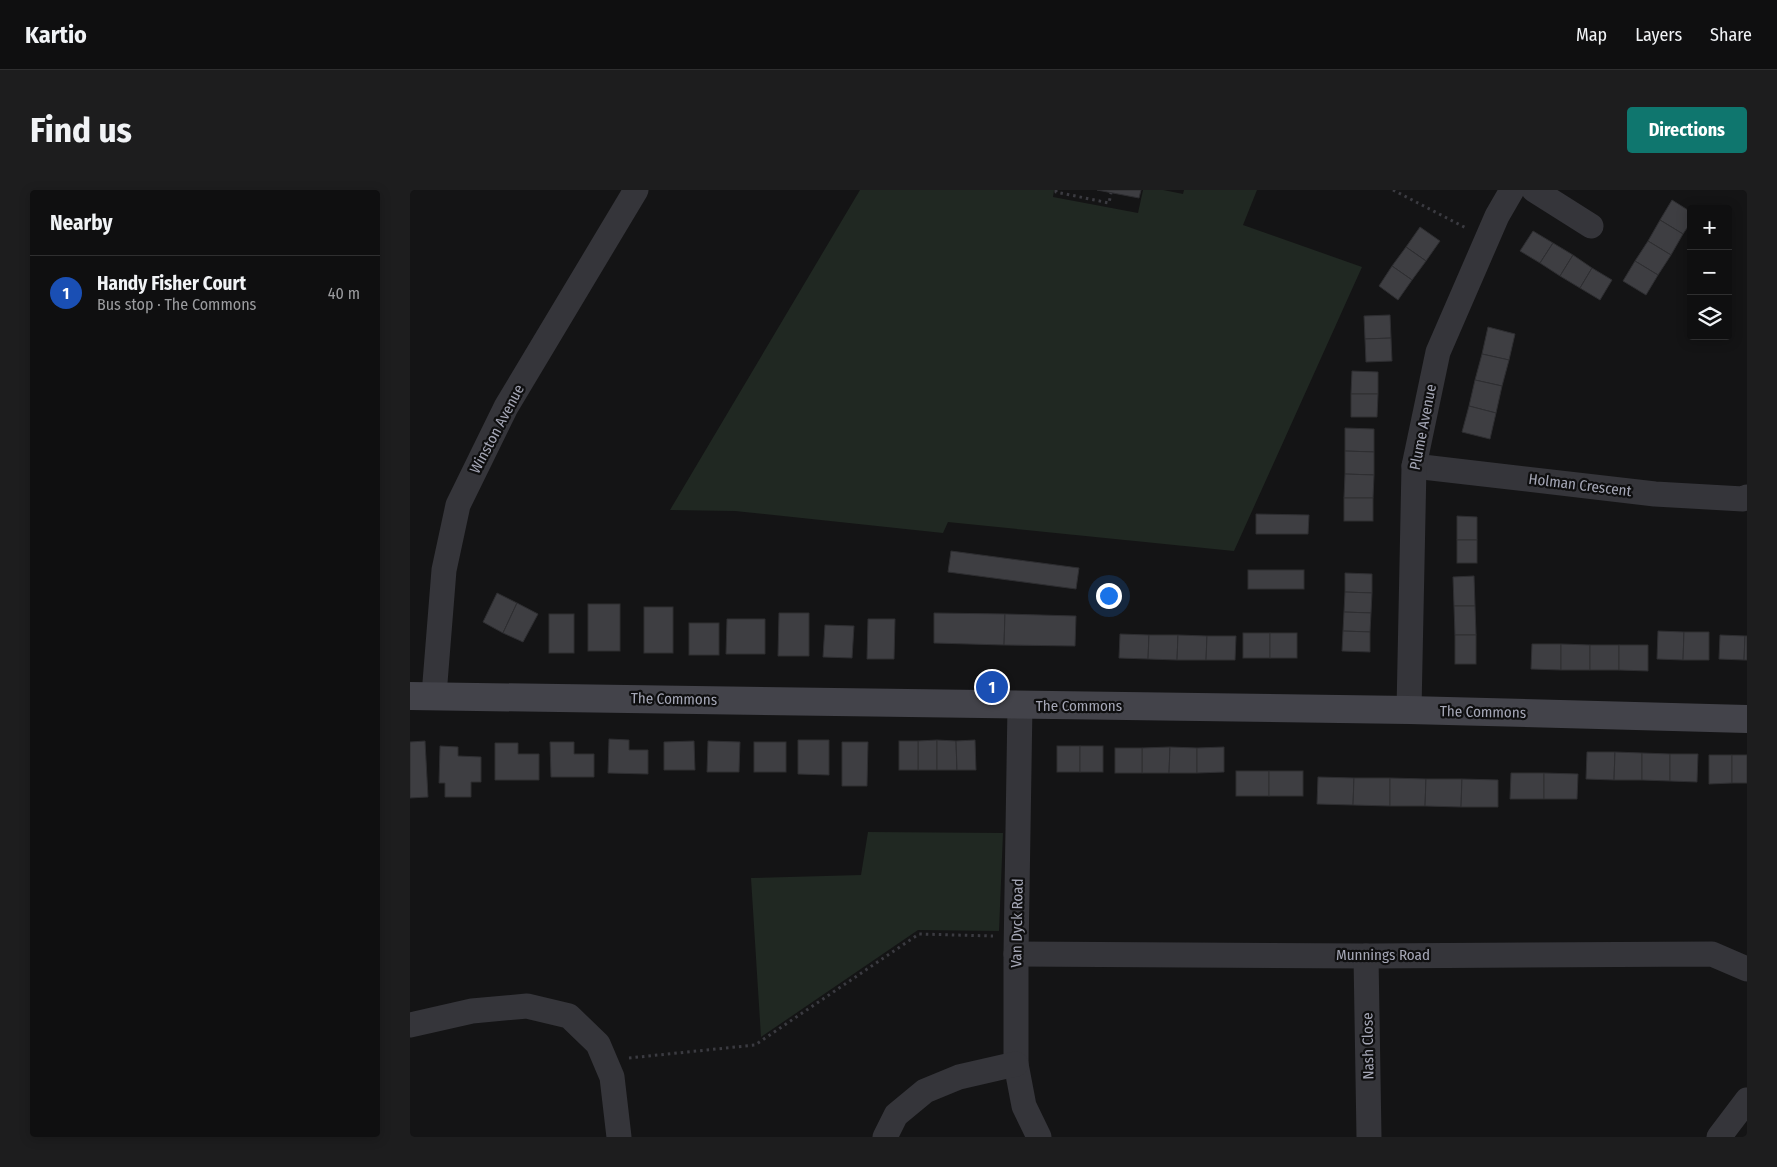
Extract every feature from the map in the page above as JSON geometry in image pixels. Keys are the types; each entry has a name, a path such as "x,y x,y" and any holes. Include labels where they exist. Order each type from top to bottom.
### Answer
{"street":[{"name":"Winston Avenue","path":"422,696 444,570 458,505 506,407 636,190"},
{"name":"Plume Avenue","path":"1409,710 1414,466 1438,352 1497,216 1512,190"},
{"path":"1534,190 1591,226"},
{"name":"Holman Crescent","path":"1414,466 1655,494 1747,498"},
{"name":"The Commons","path":"422,696 1409,710 1747,718"},
{"name":"Van Dyck Road","path":"1020,705 1016,1064 1024,1106 1039,1137"},
{"name":"Munnings Road","path":"1016,946 1366,956 1712,954 1747,969"},
{"name":"Nash Close","path":"1366,956 1369,1137"},
{"path":"410,1025 472,1011 527,1006 569,1016 598,1044 612,1077 619,1137"},
{"path":"885,1137 896,1115 925,1091 959,1077 1016,1064"},
{"path":"1719,1137 1747,1100"}],"path":[{"path":"1056,190 1056,192 1109,203 1111,193"},
{"path":"1395,190 1474,232"},
{"path":"604,1060 755,1045 919,934 1016,946"}],"shaded area":[{"path":"860,190 1054,190 1053,197 1138,213 1143,190 1163,190 1183,194 1184,190 1257,190 1243,225 1362,267 1234,551 948,522 943,533 735,511 670,510"},
{"path":"868,832 1003,833 999,931 918,930 761,1037 751,878 861,875"}],"building":[{"path":"1097,190 1141,190 1139,198"},
{"path":"1672,200 1687,209 1687,228 1683,234 1660,220"},
{"path":"1660,220 1683,234 1671,255 1648,241"},
{"path":"1420,227 1440,241 1426,261 1406,247"},
{"path":"1533,231 1553,243 1540,263 1520,251"},
{"path":"1648,241 1671,255 1658,275 1635,261"},
{"path":"1553,243 1573,255 1560,276 1540,263"},
{"path":"1406,247 1426,261 1412,280 1392,266"},
{"path":"1573,255 1592,268 1580,288 1560,276"},
{"path":"1635,261 1658,275 1646,295 1623,281"},
{"path":"1392,266 1412,280 1398,300 1379,286"},
{"path":"1592,268 1612,280 1600,300 1580,288"},
{"path":"1390,315 1391,338 1365,339 1364,316"},
{"path":"1488,327 1515,334 1509,360 1482,354"},
{"path":"1391,338 1392,361 1366,362 1365,339"},
{"path":"1482,354 1509,360 1502,386 1475,380"},
{"path":"1352,371 1378,372 1378,394 1351,394"},
{"path":"1475,380 1502,386 1496,413 1469,406"},
{"path":"1351,394 1378,394 1377,417 1351,417"},
{"path":"1469,406 1496,413 1490,439 1462,432"},
{"path":"1345,428 1374,429 1374,452 1345,451"},
{"path":"1345,451 1374,452 1374,475 1345,474"},
{"path":"1345,474 1374,475 1373,498 1344,498"},
{"path":"1344,498 1373,498 1373,521 1344,521"},
{"path":"1256,514 1309,515 1308,534 1256,534"},
{"path":"1457,516 1477,517 1477,540 1457,540"},
{"path":"1457,540 1477,540 1477,563 1457,563"},
{"path":"951,551 1079,568 1076,589 948,572"},
{"path":"1248,570 1304,570 1304,589 1248,589"},
{"path":"1345,573 1372,574 1372,593 1345,592"},
{"path":"1474,576 1475,606 1454,606 1453,577"},
{"path":"1345,592 1372,593 1371,613 1344,612"},
{"path":"497,593 517,603 503,633 483,622"},
{"path":"517,603 538,614 523,642 503,633"},
{"path":"588,604 620,604 620,651 588,651"},
{"path":"1454,606 1475,606 1476,635 1455,635"},
{"path":"644,607 673,607 673,653 644,653"},
{"path":"1344,612 1371,613 1370,632 1343,631"},
{"path":"779,613 809,613 809,656 778,656"},
{"path":"934,613 1005,614 1004,645 934,643"},
{"path":"549,614 574,614 574,653 549,653"},
{"path":"1005,614 1076,616 1075,646 1004,645"},
{"path":"727,619 765,619 765,654 726,654"},
{"path":"868,619 895,619 894,659 867,659"},
{"path":"689,623 719,623 719,655 689,655"},
{"path":"825,625 854,626 852,658 823,657"},
{"path":"1343,631 1370,632 1370,652 1342,651"},
{"path":"1658,631 1684,632 1683,660 1657,659"},
{"path":"1684,632 1709,632 1709,660 1683,660"},
{"path":"1243,633 1270,633 1270,658 1243,658"},
{"path":"1270,633 1297,633 1297,658 1270,658"},
{"path":"1120,634 1149,635 1148,659 1119,658"},
{"path":"1149,635 1178,635 1177,660 1148,659"},
{"path":"1178,635 1207,636 1206,660 1177,660"},
{"path":"1455,635 1476,635 1476,664 1455,664"},
{"path":"1720,635 1745,636 1744,660 1719,659"},
{"path":"1207,636 1236,636 1235,660 1206,660"},
{"path":"1745,636 1747,636 1747,660 1744,660"},
{"path":"1532,644 1561,644 1561,670 1531,669"},
{"path":"1561,644 1590,645 1590,670 1561,670"},
{"path":"1590,645 1619,645 1619,670 1590,670"},
{"path":"1619,645 1648,645 1648,671 1619,670"},
{"path":"609,739 629,740 629,750 648,750 648,774 608,773"},
{"path":"798,740 829,740 829,775 798,774"},
{"path":"937,740 937,770 918,770 918,741"},
{"path":"937,740 956,741 957,770 937,770"},
{"path":"975,740 976,770 957,770 956,741"},
{"path":"425,741 428,797 410,798 410,742"},
{"path":"694,741 695,770 664,770 664,742"},
{"path":"708,741 740,742 739,772 707,772"},
{"path":"899,741 918,741 918,770 899,770"},
{"path":"550,742 574,742 574,754 594,754 594,777 551,777"},
{"path":"754,742 786,742 786,772 754,772"},
{"path":"842,742 868,742 867,786 842,786"},
{"path":"495,743 518,743 518,754 539,754 539,780 495,780"},
{"path":"440,746 458,747 458,756 481,757 481,782 471,782 471,797 445,797 445,783 439,783"},
{"path":"1057,746 1080,746 1080,772 1057,772"},
{"path":"1080,746 1103,746 1103,772 1080,772"},
{"path":"1170,747 1169,773 1142,773 1142,748"},
{"path":"1170,747 1197,748 1197,773 1169,773"},
{"path":"1224,747 1224,772 1197,773 1197,748"},
{"path":"1115,748 1142,748 1142,773 1115,773"},
{"path":"1587,752 1615,752 1614,780 1586,779"},
{"path":"1615,752 1642,753 1642,780 1614,780"},
{"path":"1642,753 1670,754 1670,781 1642,780"},
{"path":"1670,754 1698,754 1697,782 1670,781"},
{"path":"1709,755 1732,755 1732,783 1709,784"},
{"path":"1732,755 1747,755 1747,783 1732,783"},
{"path":"1236,771 1269,771 1269,796 1236,796"},
{"path":"1269,771 1303,771 1303,796 1269,796"},
{"path":"1511,773 1544,773 1544,799 1510,799"},
{"path":"1544,773 1578,774 1577,799 1544,799"},
{"path":"1318,777 1354,778 1353,805 1317,804"},
{"path":"1354,778 1390,778 1390,806 1353,805"},
{"path":"1390,778 1426,779 1425,806 1390,806"},
{"path":"1426,779 1462,779 1461,807 1425,806"},
{"path":"1462,779 1498,780 1498,807 1461,807"}],"place":[{"name":"Handy Fisher Court","path":"992,687"}]}
